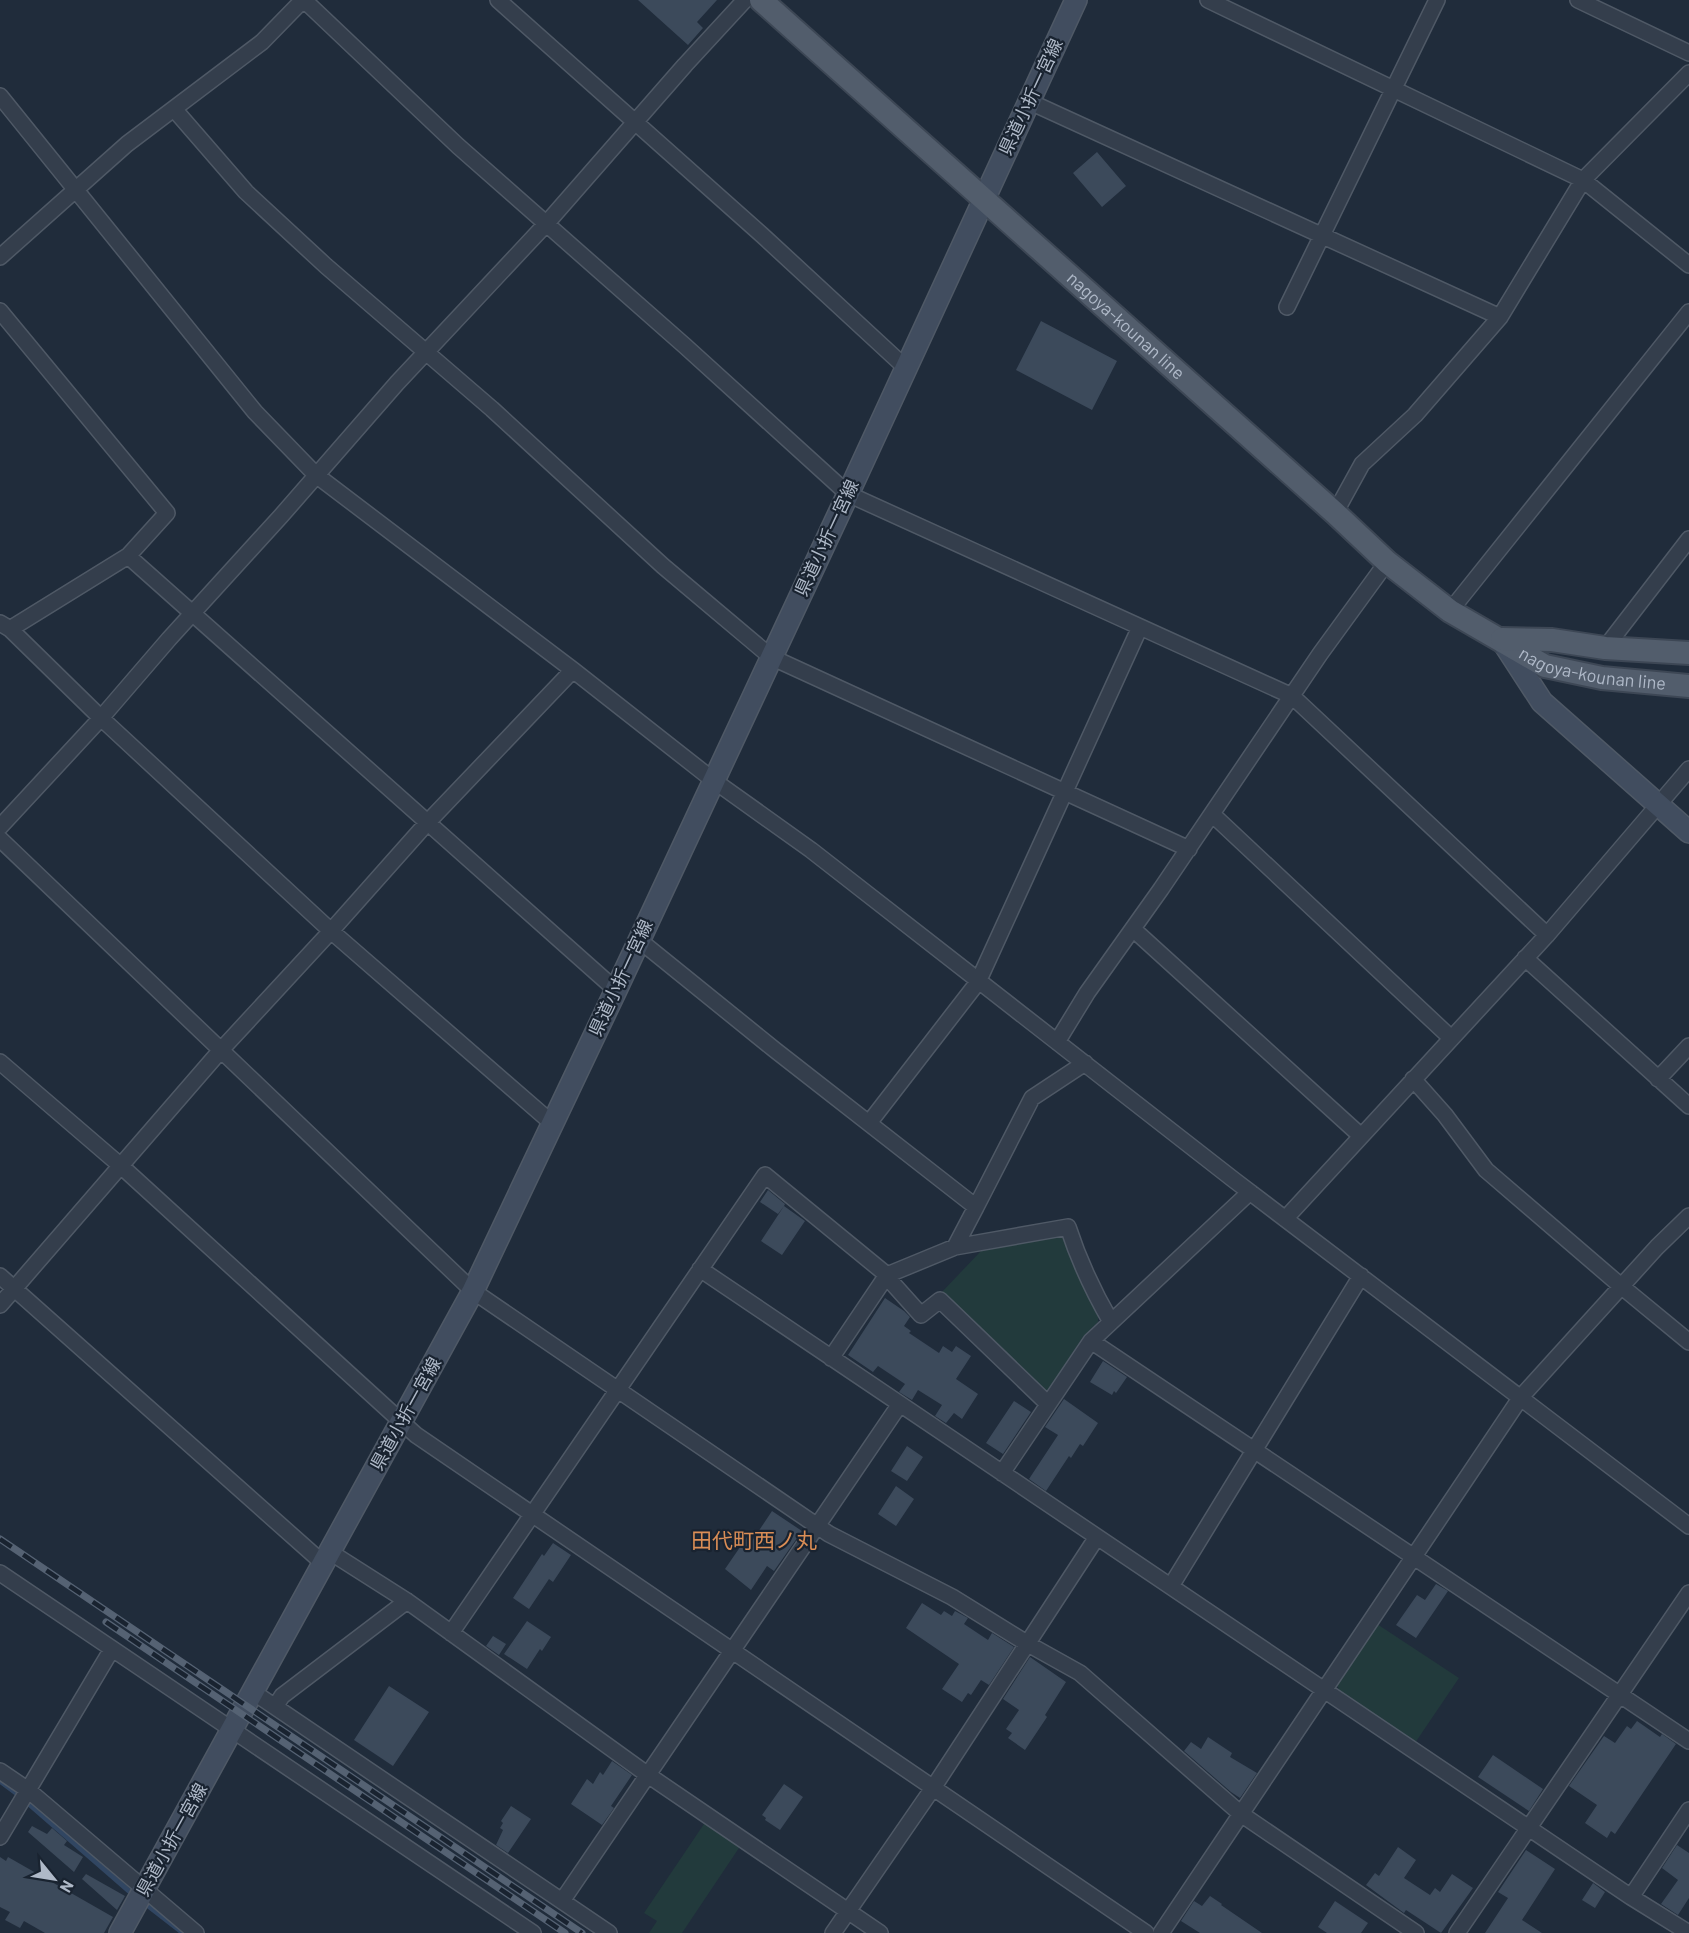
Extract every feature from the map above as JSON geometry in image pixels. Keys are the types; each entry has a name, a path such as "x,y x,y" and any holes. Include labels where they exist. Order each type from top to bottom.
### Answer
{"main road":[{"name":"nagoya-kounan line","path":"761,0 1387,562 1450,610 1545,666 1602,678 1689,686"},
{"name":"県道小折一宮線","path":"120,1933 473,1291 848,494 1076,0"},
{"name":"nagoya-kounan line","path":"1501,639 1552,640 1605,648 1689,653"},
{"path":"1501,639 1542,702 1689,832"}],"street":[{"path":"0,257 128,144 262,42 303,0 387,81 848,494 1292,696 1546,934"},
{"path":"498,0 762,235 906,368"},
{"path":"0,827 101,718 425,351 546,224 634,122 745,0"},
{"path":"1208,0 1583,180 1689,266"},
{"path":"1287,307 1437,0"},
{"path":"1578,0 1689,53"},
{"path":"1335,513 1362,464 1415,415 1500,317 1583,180 1689,74"},
{"path":"0,96 255,412 316,475 573,669 713,780 811,850 1285,1219 1689,1526"},
{"path":"1028,101 1500,317"},
{"path":"174,109 246,192 326,266 492,409 663,566 771,657 1189,849"},
{"path":"0,311 167,513 128,556 5,626 331,931 553,1124"},
{"path":"1450,610 1689,312"},
{"path":"1605,648 1689,539"},
{"path":"128,556 616,990"},
{"path":"1057,1042 1087,993 1387,562"},
{"path":"869,1123 978,982 1140,627"},
{"path":"0,1305 221,1050 427,823 573,669"},
{"path":"1285,1219 1525,958 1689,769"},
{"path":"1212,814 1451,1038"},
{"path":"0,839 473,1291 829,1534 952,1597 1080,1673 1241,1814 1416,1933"},
{"path":"1133,928 1361,1136"},
{"path":"639,940 976,1207"},
{"path":"1525,958 1689,1106"},
{"path":"1658,1079 1689,1046"},
{"path":"0,1062 121,1166 416,1435 1146,1933"},
{"path":"955,1247 1032,1098 1085,1063"},
{"path":"1413,1079 1486,1170 1689,1342"},
{"path":"451,1633 765,1175 886,1275 921,1315 940,1300 1048,1404"},
{"path":"1002,1473 1091,1341 1250,1192"},
{"path":"1161,1933 1521,1397 1621,1286 1689,1216"},
{"path":"831,1358 886,1275 955,1247 1068,1227 1090,1287 1111,1322"},
{"path":"700,1269 1631,1897 1689,1933"},
{"path":"0,1276 327,1558 407,1601 648,1775 880,1933"},
{"path":"1171,1586 1361,1276"},
{"path":"1091,1341 1689,1741"},
{"path":"562,1901 900,1404"},
{"path":"833,1933 933,1788 1097,1537"},
{"path":"0,1573 233,1729 528,1932"},
{"path":"1457,1933 1689,1593"},
{"path":"275,1707 282,1696 407,1601"},
{"path":"0,1837 112,1649"},
{"path":"253,1692 609,1933"},
{"path":"0,1771 28,1790 196,1933"},
{"path":"1631,1897 1689,1810"}],"green space":[{"path":"1060,1236 1067,1240 1075,1268 1098,1312 1098,1322 1083,1337 1045,1396 940,1294 981,1251"},
{"path":"1377,1624 1459,1678 1415,1743 1339,1691 1337,1683"},
{"path":"706,1821 741,1845 682,1933 649,1933 657,1921 644,1913"}],"building":[{"path":"638,0 717,0 697,22 703,28 688,45"},
{"path":"1097,152 1126,186 1102,207 1073,173"},
{"path":"1041,321 1117,361 1092,410 1016,370"},
{"path":"768,1190 785,1204 778,1214 760,1202"},
{"path":"784,1206 805,1221 782,1255 761,1241"},
{"path":"885,1298 910,1317 904,1326 911,1331 909,1333 939,1353 943,1346 952,1352 956,1346 971,1356 956,1379 978,1394 962,1419 954,1413 946,1423 935,1416 942,1405 918,1390 912,1400 899,1392 905,1384 878,1366 873,1372 848,1355"},
{"path":"1103,1361 1127,1377 1112,1395 1090,1382"},
{"path":"1064,1399 1098,1423 1083,1446 1080,1444 1071,1458 1069,1456 1046,1491 1029,1479 1058,1435 1045,1427"},
{"path":"1014,1401 1031,1412 1003,1454 986,1443"},
{"path":"907,1446 923,1457 907,1481 891,1471"},
{"path":"896,1486 914,1499 896,1526 878,1514"},
{"path":"772,1511 802,1531 774,1571 767,1566 751,1590 725,1569 747,1537 752,1541"},
{"path":"553,1543 571,1555 553,1582 549,1579 529,1609 513,1598 542,1554 544,1556"},
{"path":"1436,1584 1448,1591 1416,1638 1396,1625 1417,1595 1425,1600"},
{"path":"922,1603 941,1615 944,1611 952,1616 955,1611 968,1618 964,1624 988,1640 992,1633 1014,1647 989,1685 981,1680 971,1695 968,1693 962,1702 942,1689 959,1664 906,1628"},
{"path":"527,1621 551,1637 527,1669 504,1654"},
{"path":"493,1636 506,1644 499,1655 486,1646"},
{"path":"1030,1657 1066,1682 1045,1715 1047,1717 1025,1750 1008,1738 1012,1733 1006,1729 1019,1710 1003,1699"},
{"path":"389,1686 429,1712 393,1766 354,1740"},
{"path":"1637,1721 1660,1737 1662,1734 1676,1744 1615,1834 1611,1831 1607,1838 1585,1823 1597,1805 1569,1786 1604,1736 1615,1743 1627,1726 1631,1729"},
{"path":"1208,1737 1232,1753 1230,1757 1257,1773 1240,1798 1184,1751 1191,1742 1201,1749"},
{"path":"1493,1755 1543,1789 1529,1811 1478,1777"},
{"path":"612,1761 632,1775 611,1806 614,1808 602,1825 571,1804 587,1779 593,1784 600,1772 603,1775"},
{"path":"784,1784 803,1797 780,1830 765,1820 766,1818 762,1815"},
{"path":"511,1806 531,1819 508,1853 496,1845 503,1830 500,1828 503,1823 501,1821"},
{"path":"32,1826 47,1834 52,1828 67,1841 64,1845 83,1857 74,1872 28,1832"},
{"path":"1677,1845 1689,1853 1689,1898 1678,1915 1661,1904 1678,1880 1662,1868"},
{"path":"1398,1847 1416,1860 1404,1878 1430,1895 1435,1888 1440,1892 1452,1874 1473,1888 1441,1933 1406,1910 1404,1913 1366,1885 1375,1873 1379,1876"},
{"path":"1526,1850 1555,1869 1522,1920 1542,1933 1485,1933 1508,1898 1498,1892"},
{"path":"0,1857 6,1861 8,1857 113,1917 104,1933 45,1933 24,1921 20,1928 5,1920 10,1912 0,1907"},
{"path":"86,1874 125,1896 117,1910 82,1879"},
{"path":"1593,1883 1605,1892 1595,1908 1582,1900"},
{"path":"1210,1896 1262,1933 1200,1933 1181,1921 1194,1901 1202,1906"},
{"path":"1335,1901 1368,1923 1361,1933 1327,1933 1318,1927"}],"waterway":[{"path":"0,1781 16,1793"},
{"path":"29,1804 129,1891"},
{"path":"147,1905 183,1933"}],"railway":[{"path":"0,1539 582,1933"},
{"path":"106,1622 565,1933"}],"district":[{"name":"田代町西ノ丸","path":"754,1541"}]}
